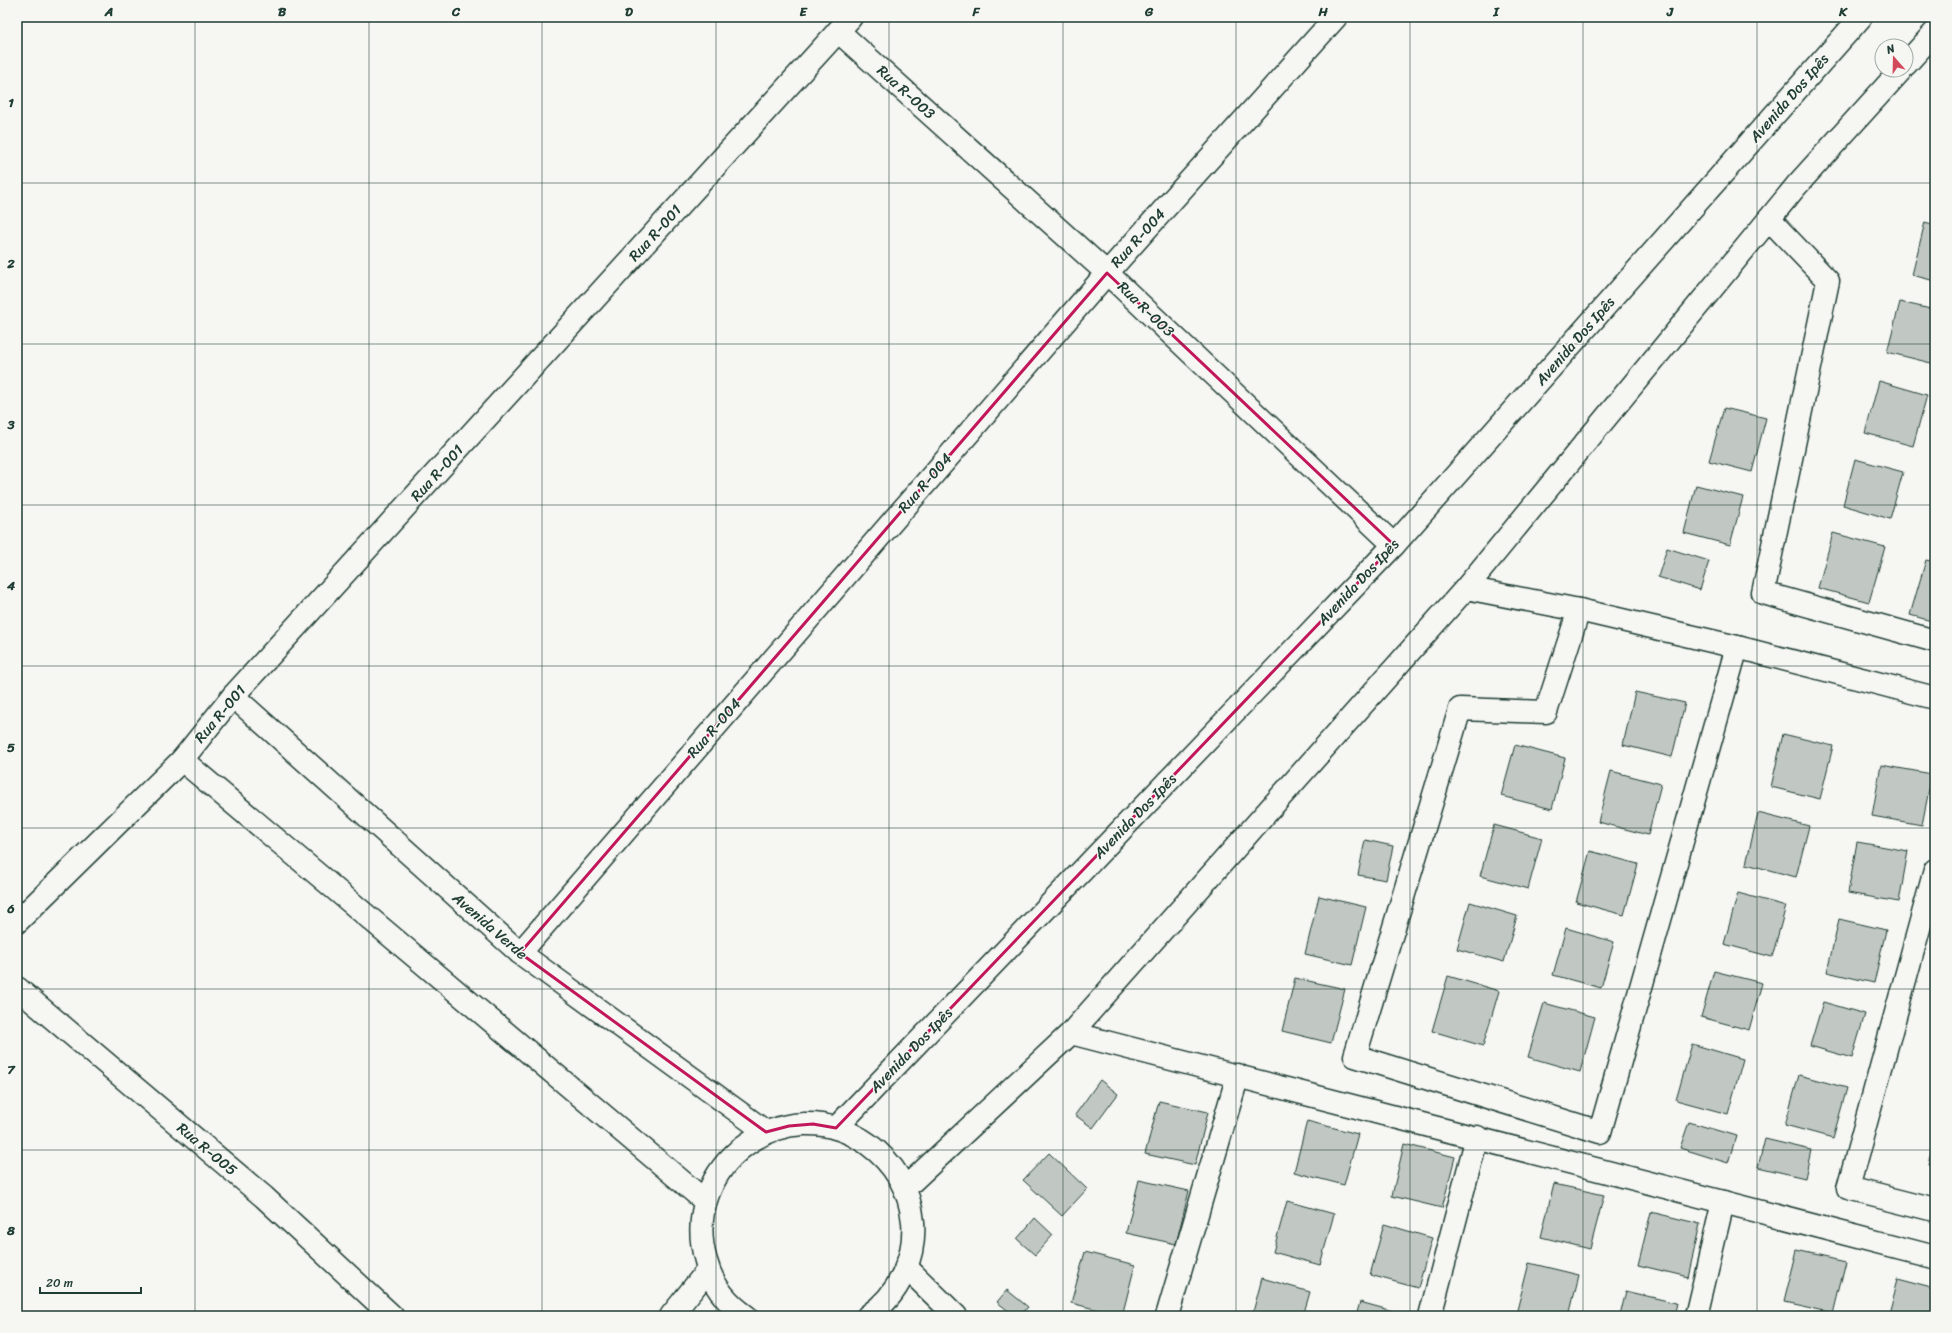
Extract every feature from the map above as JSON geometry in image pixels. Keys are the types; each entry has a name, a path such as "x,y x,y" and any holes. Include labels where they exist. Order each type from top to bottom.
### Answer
{"street":[{"name":"Rua R-004","path":"520,953 1107,273 1336,17"},
{"name":"Avenida Dos Ipês","path":"836,1128 1394,545 1861,17"},
{"name":"Rua R-003","path":"845,24 1394,545"},
{"name":"Rua R-001","path":"17,922 182,760 234,696 845,24"},
{"path":"1914,55 1935,32"},
{"path":"905,1188 1071,1033 1466,588 1797,184 1894,78"},
{"path":"1769,219 1828,281 1763,593 1935,641"},
{"path":"1466,588 1579,610 1737,646 1935,698"},
{"path":"1579,610 1546,712 1460,709 1354,1056 1600,1132 1737,646"},
{"name":"Avenida Verde","path":"234,696 520,953 766,1132"},
{"path":"182,760 705,1201"},
{"path":"1935,870 1848,1188 1935,1210"},
{"name":"Rua R-005","path":"17,988 264,1197 392,1316"},
{"path":"1071,1033 1238,1075 1935,1257"},
{"path":"1167,1316 1238,1075"},
{"path":"746,1316 737,1310 720,1292 708,1270 702,1248 701,1232 705,1201 714,1179 728,1160 746,1144 766,1132 789,1126 813,1124 836,1128 858,1137 878,1151 894,1168 905,1188 912,1210 914,1233 911,1255 903,1277 890,1296 868,1316"},
{"path":"1430,1316 1477,1137"},
{"path":"1696,1316 1723,1202"},
{"path":"906,1267 956,1316"},
{"path":"671,1316 708,1270"}],"highlighted area":[{"path":"1107,273 1394,545 836,1128 813,1124 789,1126 766,1132 520,953"}],"building":[{"path":"1925,222 1935,225 1935,281 1912,275"},
{"path":"1900,302 1935,310 1935,364 1887,352"},
{"path":"1879,381 1927,395 1913,446 1865,433"},
{"path":"1724,408 1766,418 1752,472 1709,461"},
{"path":"1855,459 1903,472 1890,519 1843,505"},
{"path":"1696,485 1743,497 1730,545 1684,533"},
{"path":"1833,533 1885,547 1869,602 1818,588"},
{"path":"1667,548 1709,561 1700,590 1658,577"},
{"path":"1926,560 1935,562 1935,622 1910,615"},
{"path":"1635,692 1685,703 1672,757 1623,745"},
{"path":"1783,734 1833,746 1820,799 1771,787"},
{"path":"1515,745 1565,758 1552,809 1501,796"},
{"path":"1881,765 1932,774 1922,825 1872,816"},
{"path":"1611,771 1661,784 1648,835 1598,822"},
{"path":"1758,813 1809,826 1796,877 1746,864"},
{"path":"1494,825 1542,838 1528,889 1480,876"},
{"path":"1365,840 1393,846 1386,880 1358,875"},
{"path":"1857,842 1908,851 1899,902 1848,893"},
{"path":"1590,851 1638,864 1624,915 1576,902"},
{"path":"1738,893 1786,906 1772,957 1724,944"},
{"path":"1319,896 1366,907 1352,965 1305,954"},
{"path":"1470,902 1517,916 1504,962 1457,949"},
{"path":"1839,919 1886,930 1874,983 1827,972"},
{"path":"1566,928 1614,942 1601,988 1553,975"},
{"path":"1714,971 1762,983 1749,1030 1701,1017"},
{"path":"1448,976 1499,991 1483,1046 1432,1031"},
{"path":"1295,978 1345,989 1331,1043 1282,1031"},
{"path":"1823,1002 1865,1014 1852,1058 1810,1046"},
{"path":"1544,1003 1595,1017 1580,1072 1528,1057"},
{"path":"1692,1044 1743,1059 1728,1114 1676,1100"},
{"path":"1799,1075 1847,1088 1833,1138 1785,1125"},
{"path":"1100,1080 1118,1094 1093,1128 1075,1115"},
{"path":"1159,1101 1208,1112 1195,1165 1145,1154"},
{"path":"1307,1121 1358,1134 1344,1185 1294,1172"},
{"path":"1689,1122 1736,1136 1728,1163 1680,1148"},
{"path":"1765,1139 1811,1150 1805,1178 1758,1167"},
{"path":"1935,1140 1935,1165 1929,1163"},
{"path":"1404,1144 1455,1157 1442,1208 1392,1196"},
{"path":"1049,1153 1087,1189 1062,1216 1023,1180"},
{"path":"1139,1180 1189,1191 1176,1244 1126,1233"},
{"path":"1554,1184 1604,1195 1590,1249 1541,1237"},
{"path":"1287,1201 1334,1214 1320,1265 1273,1252"},
{"path":"1651,1212 1700,1224 1688,1277 1638,1265"},
{"path":"1035,1218 1053,1235 1035,1255 1017,1239"},
{"path":"1384,1224 1432,1238 1418,1288 1370,1275"},
{"path":"1796,1250 1846,1261 1833,1314 1783,1303"},
{"path":"1085,1252 1135,1265 1122,1316 1071,1303"},
{"path":"1529,1263 1579,1275 1569,1316 1524,1316 1516,1314"},
{"path":"1262,1278 1310,1292 1303,1316 1252,1316"},
{"path":"1897,1279 1935,1289 1935,1316 1887,1316"},
{"path":"1007,1290 1028,1307 1020,1316 1015,1316 997,1302"},
{"path":"1626,1291 1676,1303 1673,1316 1620,1316"},
{"path":"1360,1302 1407,1315 1407,1316 1356,1316"}]}
